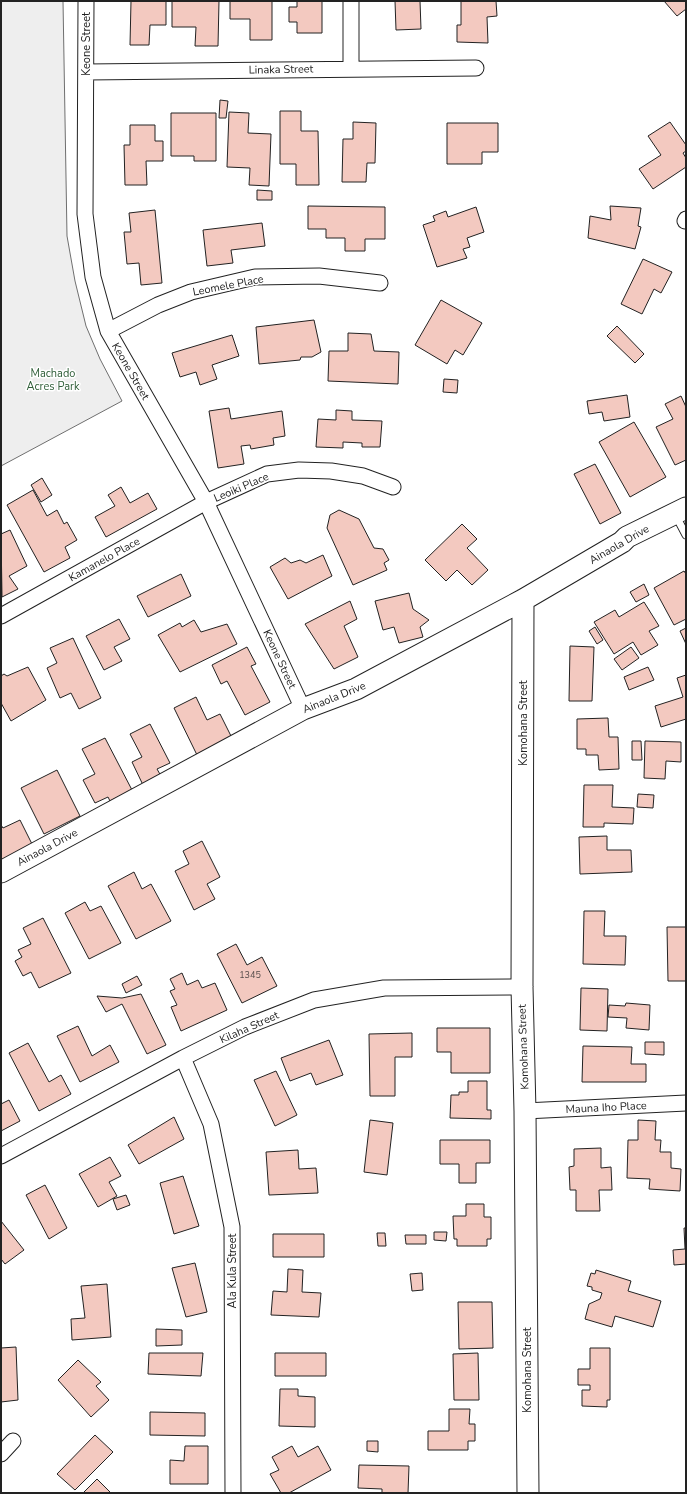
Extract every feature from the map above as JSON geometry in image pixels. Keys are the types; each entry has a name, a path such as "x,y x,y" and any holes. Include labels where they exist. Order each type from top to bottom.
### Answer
{"street":[{"name":"Keone Street","path":"86,1 85,214 93,277 108,331 206,502 303,709"},
{"path":"351,1 351,69"},
{"name":"Linaka Street","path":"86,72 476,68"},
{"name":"Leomele Place","path":"108,331 158,305 191,292 255,277 319,276 380,283"},
{"name":"Leoiki Place","path":"206,502 267,474 299,470 331,471 363,476 393,487"},
{"name":"Kamanelo Place","path":"1,616 206,502"},
{"name":"Ainaola Drive","path":"1,872 303,709 356,690 523,600 622,542 627,537 680,511"},
{"name":"Komohana Street","path":"523,600 522,987 525,1110 528,1493"},
{"name":"Kilaha Street","path":"1,1156 183,1058 245,1027 314,1000 384,988 522,987"},
{"name":"Ala Kula Street","path":"183,1058 211,1124 232,1227 233,1493"},
{"name":"Mauna Iho Place","path":"525,1110 686,1103"},
{"path":"1,1454 13,1442"}],"lane":[{"path":"680,511 686,535"}],"green space":[{"name":"Machado Acres Park","path":"1,1 63,1 67,236 75,281 86,326 100,359 122,401 1,466"}],"building":[{"path":"131,1 166,1 166,25 150,25 149,45 130,45"},
{"path":"172,1 219,1 218,46 195,46 196,27 172,27"},
{"path":"230,1 272,1 272,40 250,40 250,19 230,19"},
{"path":"297,1 322,1 322,33 297,33 297,22 289,22 289,7 297,7"},
{"path":"395,1 420,1 421,29 396,30"},
{"path":"461,1 496,1 497,16 487,17 488,43 457,42 457,25 461,25"},
{"path":"664,1 686,1 686,9 677,16"},
{"path":"220,100 228,101 226,118 219,118"},
{"path":"280,111 301,111 301,131 318,131 319,185 296,185 296,164 280,164"},
{"path":"229,112 249,113 248,133 271,134 269,186 249,185 250,168 227,167"},
{"path":"171,113 216,113 216,161 194,161 194,156 171,156"},
{"path":"353,122 376,123 375,163 367,163 366,182 342,182 343,139 353,139"},
{"path":"670,122 686,145 686,151 683,153 686,158 686,167 653,189 639,169 661,155 648,136"},
{"path":"447,123 498,123 498,152 482,152 482,164 447,164"},
{"path":"130,125 155,125 155,141 163,141 163,161 146,161 147,185 125,185 124,145 130,145"},
{"path":"257,190 272,191 272,200 257,200"},
{"path":"308,206 385,207 385,239 365,239 365,251 345,251 345,238 326,238 326,229 308,229"},
{"path":"610,206 641,208 638,226 641,227 635,249 588,238 590,216 611,220"},
{"path":"476,207 484,232 467,238 470,247 463,249 467,258 437,267 423,225 435,221 433,216 446,211 448,217"},
{"path":"155,210 162,283 141,285 139,263 127,264 124,232 131,232 129,213"},
{"path":"262,223 265,246 231,250 233,263 207,266 203,230"},
{"path":"643,259 672,272 661,293 654,289 642,314 621,304"},
{"path":"441,300 482,323 463,355 455,350 447,364 415,345"},
{"path":"314,320 321,352 312,357 301,357 300,360 259,364 256,327"},
{"path":"617,326 644,354 635,363 607,336"},
{"path":"348,333 371,334 374,351 399,352 398,384 328,381 329,351 348,351"},
{"path":"232,335 239,356 212,365 217,379 200,385 196,372 180,377 172,353"},
{"path":"444,379 458,380 457,393 443,392"},
{"path":"627,395 630,417 604,421 602,412 589,414 587,401"},
{"path":"681,396 686,407 686,460 675,465 656,427 673,419 665,404"},
{"path":"229,408 231,419 282,411 285,436 273,438 274,445 251,449 250,445 241,446 244,464 218,468 209,411"},
{"path":"336,410 352,411 352,420 382,421 380,447 362,447 362,443 343,442 343,448 316,447 318,419 336,420"},
{"path":"634,422 666,477 630,497 599,442"},
{"path":"595,464 621,513 600,524 574,474"},
{"path":"42,478 52,495 41,502 31,485"},
{"path":"121,487 130,503 148,493 157,509 106,537 95,517 115,506 108,495"},
{"path":"33,490 47,516 57,510 64,524 67,522 77,540 65,547 70,558 44,572 7,505"},
{"path":"339,510 359,519 374,548 383,549 389,560 384,563 387,570 353,585 327,528 330,515"},
{"path":"462,524 477,539 467,548 488,570 472,585 457,570 446,581 425,560"},
{"path":"10,530 27,566 9,576 18,589 2,597 1,534"},
{"path":"323,555 332,576 288,599 270,567 285,558 291,563 300,560 306,563"},
{"path":"684,571 686,574 686,619 674,625 654,588"},
{"path":"181,574 191,596 148,617 137,596"},
{"path":"644,584 649,595 636,602 630,592"},
{"path":"409,593 413,609 429,620 420,627 423,637 399,643 394,627 383,630 375,601"},
{"path":"350,601 357,619 344,626 358,657 334,669 305,624"},
{"path":"644,602 659,626 649,631 658,645 641,655 633,642 614,654 594,622 615,610 619,617"},
{"path":"119,619 130,639 114,647 122,661 104,670 86,636"},
{"path":"194,620 201,632 227,624 237,644 180,672 158,635 180,623 182,627"},
{"path":"595,627 603,640 597,644 589,631"},
{"path":"686,628 686,644 680,631"},
{"path":"73,638 101,698 79,709 71,693 60,698 47,668 57,663 50,648"},
{"path":"570,646 594,647 592,701 569,701"},
{"path":"247,647 256,664 251,666 270,702 245,715 227,681 221,684 212,665"},
{"path":"631,647 639,658 622,670 614,659"},
{"path":"28,667 46,700 11,721 1,703 1,676 4,674 7,676"},
{"path":"648,667 654,680 629,690 624,677"},
{"path":"686,675 686,719 661,727 655,706 683,697 677,678"},
{"path":"196,697 207,720 220,714 232,738 197,755 174,708"},
{"path":"608,718 609,737 618,737 619,769 599,770 598,755 586,755 586,749 577,749 577,719"},
{"path":"150,724 170,763 157,769 161,776 143,785 132,762 142,757 130,734"},
{"path":"105,738 132,790 110,801 108,797 95,803 83,780 95,774 82,749"},
{"path":"632,741 641,741 642,760 632,760"},
{"path":"645,741 681,742 681,762 666,761 665,779 644,778"},
{"path":"57,770 80,816 44,834 21,788"},
{"path":"584,785 613,785 612,807 634,808 633,824 604,823 604,827 583,827"},
{"path":"638,794 654,795 653,808 637,807"},
{"path":"20,820 33,846 1,862 1,825 3,828"},
{"path":"607,836 607,850 631,850 632,872 580,874 579,837"},
{"path":"202,841 220,877 207,884 215,899 194,910 175,871 189,864 183,851"},
{"path":"134,872 142,889 151,884 171,921 136,939 108,886"},
{"path":"85,902 90,911 101,906 121,943 89,959 65,913"},
{"path":"584,911 605,911 604,936 626,936 625,965 583,964"},
{"path":"43,918 71,973 39,988 31,972 23,976 15,961 22,957 18,950 31,944 23,928"},
{"path":"667,927 686,927 686,981 668,981"},
{"path":"236,944 247,965 262,957 277,986 242,1003 217,954"},
{"path":"182,973 187,985 198,980 202,988 215,983 227,1010 181,1031 171,1007 177,1005 170,991 175,989 170,979"},
{"path":"137,976 142,985 126,993 122,984"},
{"path":"581,988 608,989 607,1031 580,1030"},
{"path":"141,994 166,1045 147,1054 122,1004 106,1012 97,996 122,998"},
{"path":"626,1003 650,1005 649,1030 626,1028 627,1018 608,1017 609,1005 625,1006"},
{"path":"78,1026 92,1056 110,1045 119,1062 80,1082 57,1036"},
{"path":"437,1028 490,1028 490,1073 451,1073 451,1052 437,1052"},
{"path":"412,1033 412,1057 395,1057 395,1096 370,1096 369,1034"},
{"path":"329,1040 343,1075 316,1085 311,1073 290,1081 281,1058"},
{"path":"645,1042 664,1042 664,1055 645,1054"},
{"path":"28,1043 49,1082 61,1075 71,1094 39,1111 9,1053"},
{"path":"583,1046 632,1047 631,1064 646,1064 646,1082 582,1082"},
{"path":"276,1071 297,1115 275,1126 254,1080"},
{"path":"468,1081 487,1081 487,1110 491,1110 491,1119 450,1118 451,1095 459,1095 459,1092 468,1092"},
{"path":"9,1100 20,1121 1,1131 1,1104"},
{"path":"174,1117 184,1139 139,1164 128,1145"},
{"path":"370,1120 393,1123 387,1175 364,1172"},
{"path":"638,1120 656,1121 655,1140 661,1140 660,1152 671,1152 671,1168 681,1169 680,1191 649,1189 650,1179 627,1178 628,1140 638,1140"},
{"path":"440,1140 490,1140 490,1163 476,1163 476,1183 459,1183 459,1164 440,1164"},
{"path":"601,1148 601,1168 611,1167 612,1190 599,1190 600,1211 576,1211 576,1190 570,1190 569,1167 574,1166 574,1149"},
{"path":"298,1150 299,1169 316,1168 318,1193 269,1195 266,1152"},
{"path":"110,1157 121,1176 109,1182 117,1196 98,1207 79,1174"},
{"path":"183,1176 199,1226 174,1234 160,1183"},
{"path":"45,1185 67,1228 49,1239 26,1195"},
{"path":"126,1195 130,1205 117,1210 113,1199"},
{"path":"466,1204 484,1204 484,1217 491,1217 491,1239 487,1239 487,1246 457,1246 457,1239 454,1239 453,1216 466,1216"},
{"path":"1,1221 24,1250 5,1264 1,1259"},
{"path":"684,1228 686,1228 686,1264 674,1265 673,1250 685,1249"},
{"path":"434,1232 447,1232 446,1241 434,1240"},
{"path":"377,1233 385,1233 386,1246 378,1246"},
{"path":"273,1234 324,1234 324,1257 273,1257"},
{"path":"405,1235 426,1235 426,1244 406,1244"},
{"path":"195,1263 207,1312 186,1317 172,1268"},
{"path":"288,1269 303,1270 302,1292 321,1293 319,1317 271,1315 273,1291 287,1292"},
{"path":"596,1270 631,1281 628,1291 661,1301 653,1327 615,1316 612,1327 585,1319 589,1304 600,1299 602,1293 592,1290 592,1287 587,1286 591,1273 595,1274"},
{"path":"422,1273 423,1290 412,1291 410,1274"},
{"path":"107,1284 111,1337 72,1340 71,1319 85,1318 81,1286"},
{"path":"458,1302 492,1302 493,1348 459,1349"},
{"path":"156,1329 182,1330 182,1345 156,1346"},
{"path":"16,1347 18,1400 1,1402 1,1348"},
{"path":"590,1348 610,1348 610,1400 607,1400 607,1407 582,1406 582,1390 590,1390 590,1385 578,1385 578,1369 590,1369"},
{"path":"149,1353 203,1353 201,1376 148,1374"},
{"path":"275,1353 326,1353 326,1376 275,1376"},
{"path":"478,1353 479,1400 454,1400 453,1354"},
{"path":"78,1360 101,1382 96,1386 109,1400 91,1417 58,1380"},
{"path":"280,1389 298,1389 298,1396 315,1397 315,1427 279,1426"},
{"path":"449,1409 470,1409 469,1424 475,1424 475,1441 468,1441 468,1450 428,1450 428,1431 449,1431"},
{"path":"150,1412 205,1413 205,1436 150,1435"},
{"path":"95,1435 113,1452 75,1490 57,1474"},
{"path":"367,1441 378,1441 378,1452 367,1451"},
{"path":"185,1446 208,1446 208,1484 170,1484 170,1460 184,1461"},
{"path":"292,1446 298,1457 318,1446 331,1470 289,1493 281,1493 270,1474 279,1470 272,1457"},
{"path":"359,1465 409,1466 408,1493 382,1493 382,1489 358,1488"},
{"path":"97,1479 111,1493 83,1493"}]}
